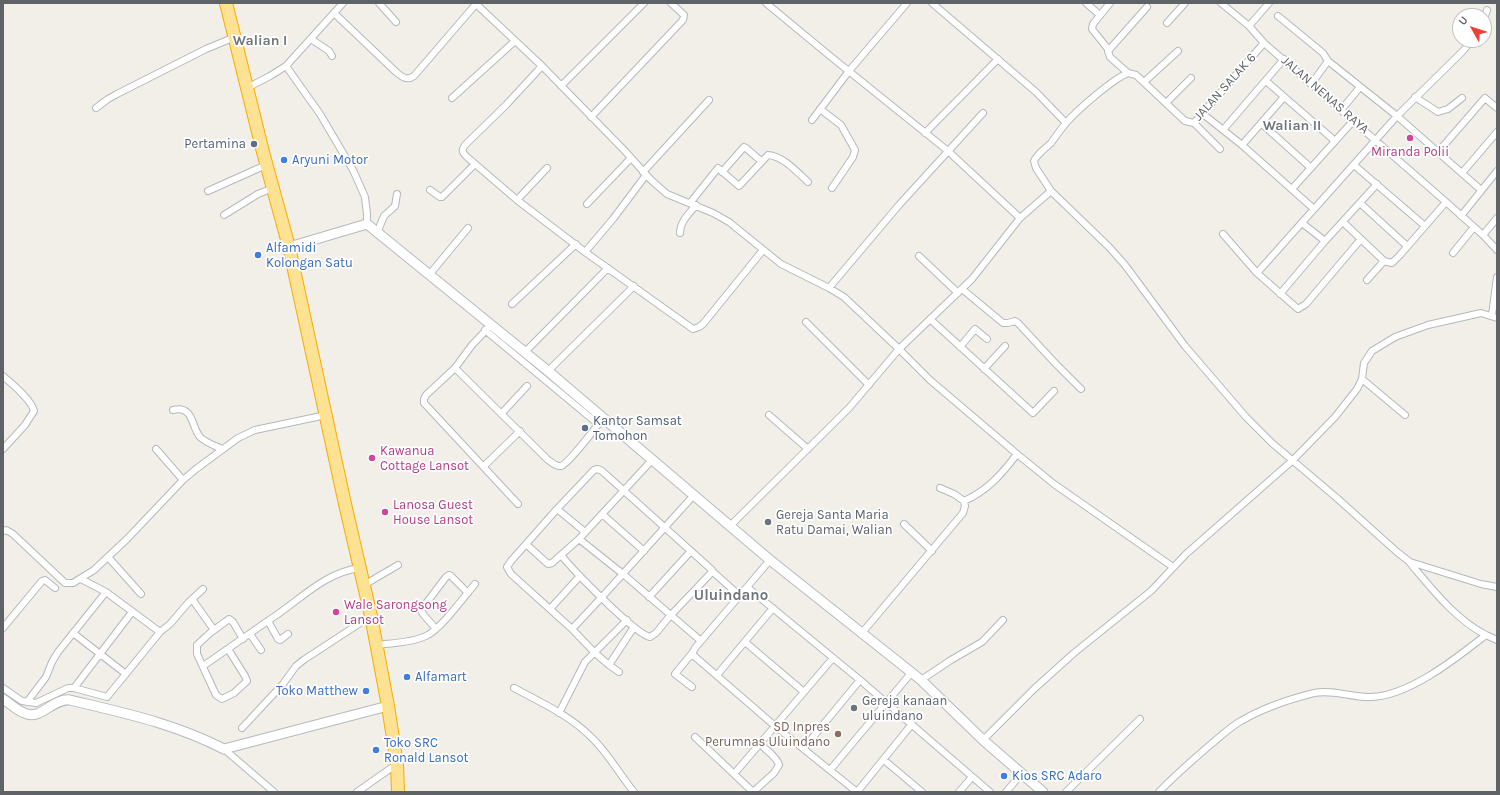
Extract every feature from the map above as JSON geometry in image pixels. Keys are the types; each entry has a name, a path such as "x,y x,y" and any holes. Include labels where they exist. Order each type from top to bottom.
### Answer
{"highway":[{"path":"226,3 266,165 289,247 371,616 397,764 398,792"}],"street":[{"path":"247,88 286,66 343,3"},
{"path":"379,3 396,22"},
{"path":"560,86 644,3"},
{"path":"591,117 683,20 684,15 671,3"},
{"path":"766,3 948,151 1020,218"},
{"path":"812,120 849,71 907,3"},
{"path":"932,3 1036,92 1066,123"},
{"path":"1086,3 1100,15 1110,3"},
{"path":"1167,23 1185,3"},
{"name":"JALAN NENAS RAYA","path":"1221,3 1249,26 1264,43 1312,83 1462,216 1497,250"},
{"path":"1249,26 1268,3"},
{"path":"334,13 396,72 406,78 411,78 418,72 475,4 542,66 644,173 667,194 713,212 729,222 786,267 829,288 844,298 930,380 1017,454 1054,484 1174,566"},
{"path":"1108,49 1146,7"},
{"name":"JALAN SALAK 6","path":"1100,15 1093,24 1092,29 1108,49 1108,54 1110,57 1128,72 1136,75 1185,121 1194,124 1233,77 1264,43"},
{"path":"1278,16 1323,53 1328,61 1397,116 1481,190"},
{"path":"96,108 117,94 206,49 235,37"},
{"path":"311,39 329,51 332,56"},
{"path":"452,98 515,41"},
{"path":"1257,273 1397,116 1465,48"},
{"path":"1144,82 1178,51"},
{"path":"925,133 998,59"},
{"path":"1223,130 1284,59"},
{"path":"1312,83 1328,61"},
{"path":"286,66 320,114 353,170 365,197 367,214 366,224"},
{"path":"542,66 462,149 464,154 517,200 585,252 634,286 688,327 696,329 702,324 763,250"},
{"path":"1128,72 1118,78 1066,123 1057,136 1038,154 1034,161 1036,168 1051,191 1104,242 1125,265 1184,346 1241,412 1272,443 1410,562 1466,622 1497,640"},
{"path":"1166,103 1191,78"},
{"path":"1266,81 1335,141"},
{"path":"1342,110 1360,87"},
{"path":"1242,145 1284,96"},
{"path":"1416,97 1438,112 1448,109 1462,98"},
{"path":"1438,152 1485,98 1497,108"},
{"path":"585,252 613,219 644,173 709,100"},
{"path":"820,109 841,125 855,150 853,157 832,188"},
{"path":"829,288 899,205 983,113"},
{"path":"1203,114 1242,145 1314,209"},
{"path":"1292,189 1354,120"},
{"path":"1261,123 1311,168"},
{"path":"1194,124 1220,149"},
{"path":"1462,173 1497,132"},
{"path":"722,172 744,147 761,161"},
{"path":"680,233 683,221 718,168 739,186 761,161 768,155 775,155 808,182"},
{"path":"588,204 631,158"},
{"path":"430,190 442,197 475,164"},
{"path":"208,190 266,165"},
{"path":"1354,165 1425,226"},
{"path":"517,200 547,168"},
{"path":"1462,216 1497,171"},
{"path":"1280,294 1325,241 1377,184"},
{"path":"224,214 249,198 273,188"},
{"path":"730,526 849,408 899,349 960,291 988,261 1020,218 1051,191"},
{"path":"377,232 382,218 395,206 397,194"},
{"path":"1343,222 1384,261 1392,263 1446,202"},
{"path":"1360,203 1407,246"},
{"path":"1483,235 1497,218"},
{"path":"1302,223 1325,241"},
{"path":"366,224 429,275 488,327 601,421 652,460 770,560 861,634 912,672 983,740 1043,792"},
{"path":"289,247 366,224"},
{"path":"1453,254 1474,227"},
{"path":"429,275 468,228"},
{"path":"1223,234 1257,273 1298,309 1301,308 1361,239"},
{"path":"512,304 576,244"},
{"path":"919,256 960,291 1003,323 1008,324 1015,321 1018,323 1081,389"},
{"path":"1367,280 1384,261"},
{"path":"525,352 608,268"},
{"path":"983,740 1034,689 1074,653 1151,591 1174,566 1293,460 1335,417 1355,393 1362,379 1364,363 1372,351 1395,338 1428,325 1481,313 1495,317 1497,277"},
{"path":"548,371 634,286"},
{"path":"930,319 1033,413 1054,391"},
{"path":"806,322 869,385"},
{"path":"488,327 525,352 548,371 601,421"},
{"path":"488,327 455,368 426,395 424,403 518,504"},
{"path":"960,347 976,329 987,339"},
{"path":"984,369 1005,346"},
{"path":"455,368 554,465 562,466 601,421"},
{"path":"3,376 27,399 33,406 34,410 25,424 3,449"},
{"path":"1362,379 1405,415"},
{"path":"502,413 527,386"},
{"path":"173,410 178,409 186,412 191,416 199,436 203,440 222,449"},
{"path":"4,528 13,534 65,582 68,584 73,583 94,570 127,540 183,480 238,438 255,430 326,415"},
{"path":"769,415 808,449"},
{"path":"484,466 520,431"},
{"path":"156,449 183,480"},
{"path":"964,501 982,491 1000,476 1017,454"},
{"path":"526,544 548,564 552,563 579,539 652,460"},
{"path":"620,672 595,653 572,629 508,570 508,565 526,544 596,469 602,471 740,596"},
{"path":"861,634 932,551 962,513 965,506 964,501 954,494 940,488"},
{"path":"572,629 694,495"},
{"path":"558,509 585,532"},
{"path":"602,514 644,551"},
{"path":"904,524 932,551"},
{"path":"579,539 623,574 670,616 701,641"},
{"path":"649,597 691,551"},
{"path":"561,555 580,576 634,627 643,635 650,637 656,633 712,571"},
{"path":"108,557 141,594"},
{"path":"692,687 675,674 770,560"},
{"path":"1410,562 1481,584 1497,587"},
{"path":"364,585 398,565"},
{"path":"203,666 268,622 318,584 344,571 360,568"},
{"path":"436,629 422,614 422,610 446,577 450,575 468,593"},
{"path":"550,609 580,576"},
{"path":"81,579 106,592 160,632"},
{"path":"3,628 42,581 48,581 55,588"},
{"path":"377,645 421,638 428,635 436,629 475,584"},
{"path":"748,587 912,724 990,792"},
{"path":"3,688 22,701 36,703 62,690 74,688 107,697 160,632 170,624 203,589"},
{"path":"27,702 49,672 52,662 58,652 106,592"},
{"path":"192,599 214,630"},
{"path":"717,675 773,608"},
{"path":"74,688 132,612"},
{"path":"242,728 283,684 296,666 371,616"},
{"path":"228,649 247,678 244,684 234,694 222,699 218,697 197,654 197,645 214,630 230,619 243,638"},
{"path":"559,713 582,667 627,620"},
{"path":"921,680 982,642 1003,620"},
{"path":"268,622 278,639 280,640 288,634"},
{"path":"609,665 634,627"},
{"path":"73,633 126,674"},
{"path":"250,634 261,650"},
{"path":"1159,792 1176,775 1230,729 1240,721 1261,710 1315,693 1329,692 1359,697 1372,697 1394,692 1420,681 1445,666 1486,635"},
{"path":"745,642 804,692"},
{"path":"693,652 695,657 775,726 857,792 912,724"},
{"path":"734,774 833,658"},
{"path":"830,770 912,672"},
{"path":"804,748 860,680"},
{"path":"514,688 559,713 591,736 634,792"},
{"path":"3,699 19,711 28,715 35,714 62,700 70,700 134,715 174,727 224,749 274,792"},
{"path":"224,749 388,706"},
{"path":"1066,792 1140,719"},
{"path":"695,737 753,792 774,773 779,765 776,758 760,744"},
{"path":"884,760 922,792"},
{"path":"356,792 397,764"},
{"path":"1006,792 1022,773"},
{"path":"959,792 972,777"}],"place":[{"name":"Miranda Polii","path":"1410,138"},
{"name":"Pertamina","path":"254,144"},
{"name":"Aryuni Motor","path":"284,160"},
{"name":"Alfamidi Kolongan Satu","path":"258,255"},
{"name":"Kantor Samsat Tomohon","path":"585,428"},
{"name":"Kawanua Cottage Lansot","path":"372,458"},
{"name":"Lanosa Guest House Lansot","path":"385,512"},
{"name":"Gereja Santa Maria Ratu Damai, Walian","path":"768,522"},
{"name":"Wale Sarongsong Lansot","path":"336,612"},
{"name":"Alfamart","path":"407,677"},
{"name":"Toko Matthew","path":"366,691"},
{"name":"Gereja kanaan uluindano","path":"854,708"},
{"name":"SD Inpres Perumnas Uluindano","path":"838,734"},
{"name":"Toko SRC Ronald Lansot","path":"376,750"},
{"name":"Kios SRC Adaro","path":"1004,776"}],"district":[{"name":"Walian I","path":"260,41"},
{"name":"Walian II","path":"1292,126"},
{"name":"Uluindano","path":"731,596"}]}
